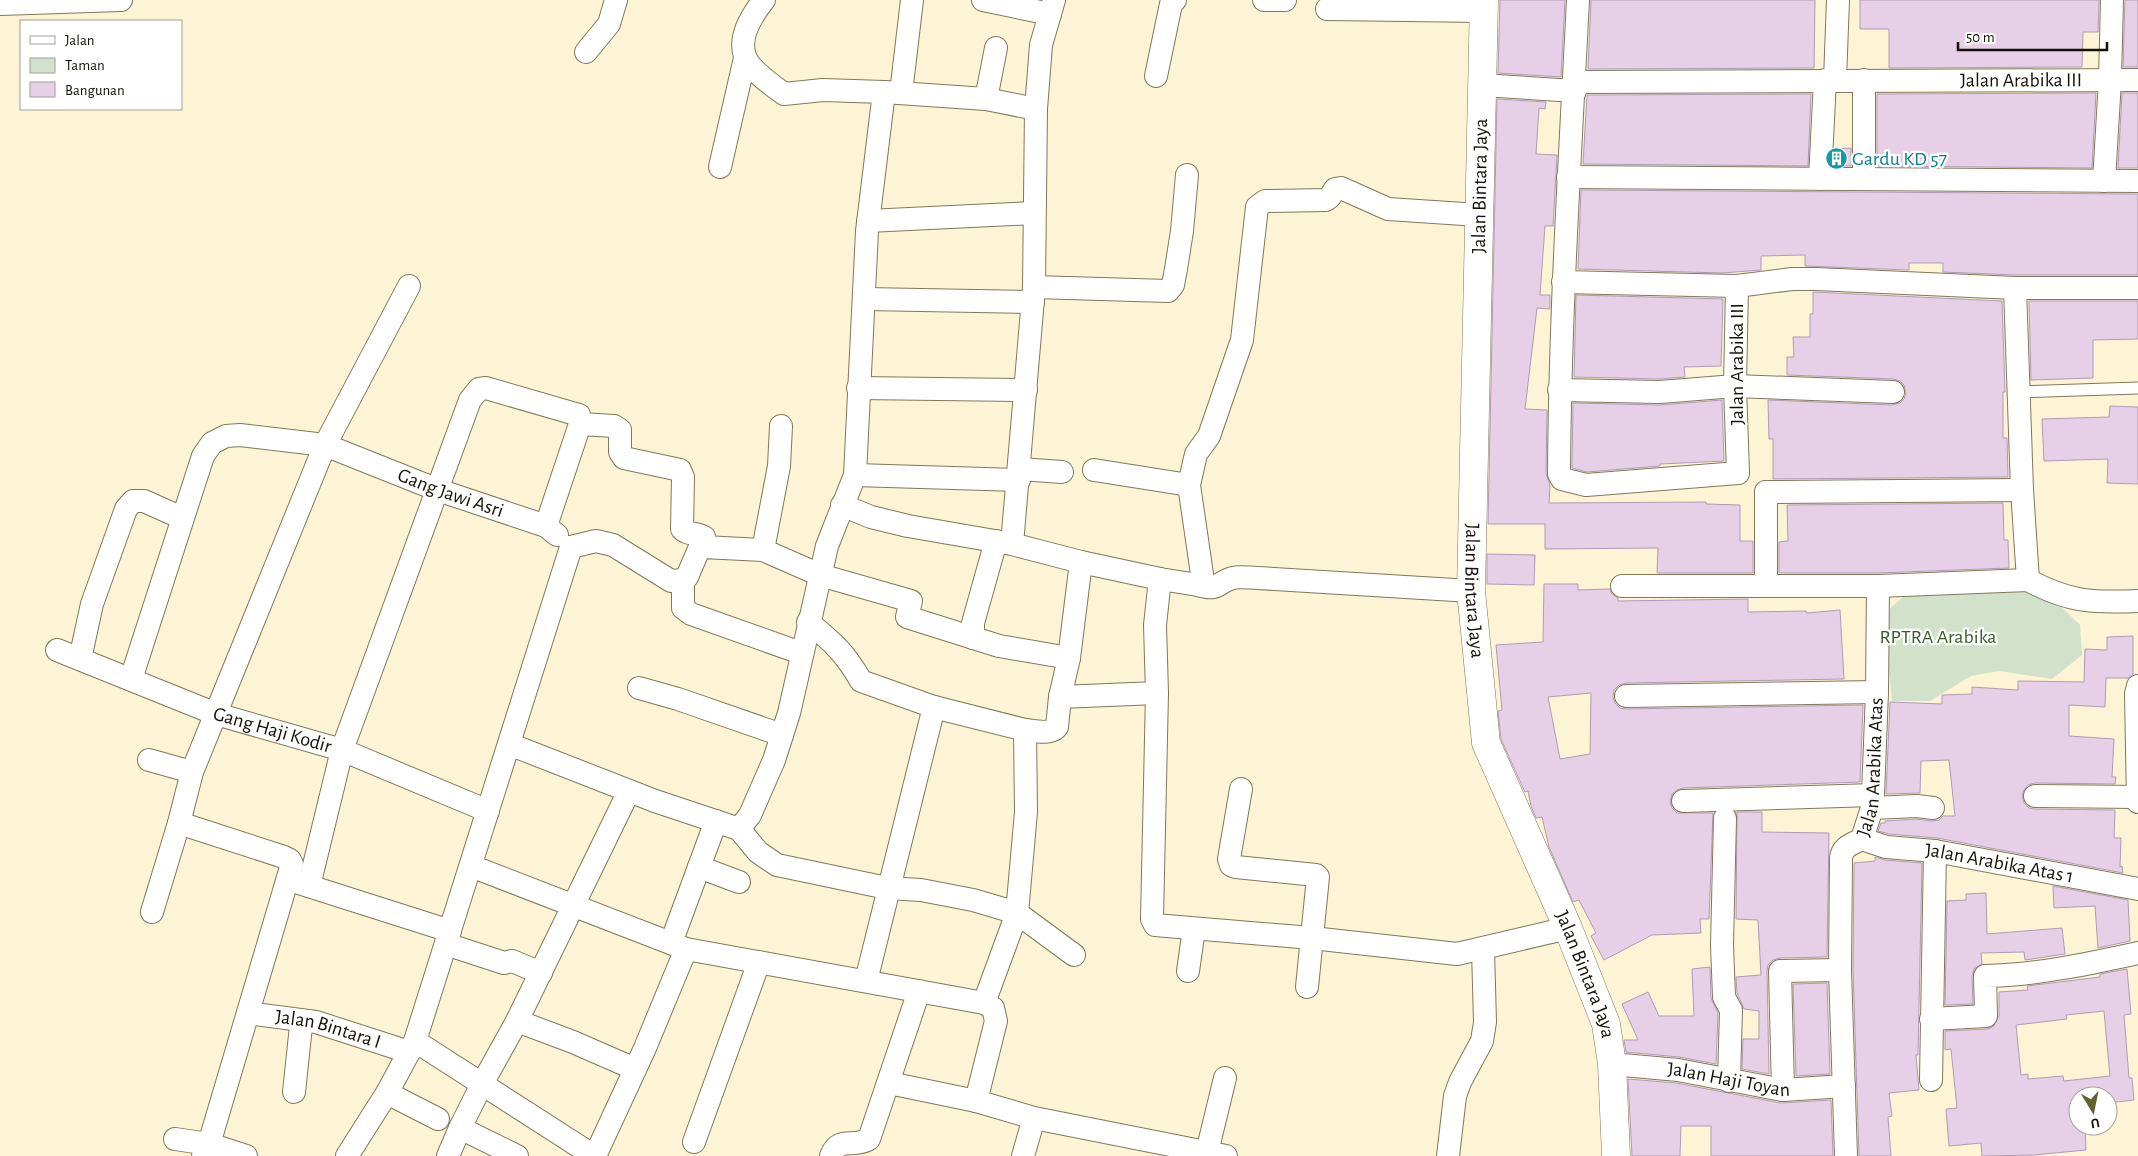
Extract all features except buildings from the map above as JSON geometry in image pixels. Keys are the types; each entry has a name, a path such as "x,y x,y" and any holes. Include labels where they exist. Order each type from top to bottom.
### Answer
{"street":[{"path":"0,4 121,0"},
{"path":"586,52 610,24 616,0"},
{"path":"739,829 750,815 774,760 789,713 801,652 827,546 855,475 868,221 912,0"},
{"path":"973,638 973,624 1004,542 1019,474 1034,294 1036,109 1041,45 1052,7 983,0"},
{"path":"1156,76 1171,4 1175,0"},
{"path":"1264,0 1285,0"},
{"path":"1578,0 1575,86 1568,177 1560,390 1559,474 1562,480 1586,485 1738,473 1766,492 2022,490"},
{"path":"1820,179 1838,0"},
{"path":"2104,181 2110,80 2112,0"},
{"path":"720,167 745,58 744,32 758,2"},
{"path":"1336,6 1484,6"},
{"name":"Jalan Bintara Jaya","path":"1484,6 1471,591 1486,743 1568,928 1606,1024 1612,1064 1616,1156"},
{"path":"986,99 996,48"},
{"path":"745,58 764,78 784,94 823,90 893,92 986,99 1036,109"},
{"name":"Jalan Arabika III","path":"1482,85 1575,86 1830,80 2138,80"},
{"path":"1864,80 1864,179"},
{"path":"865,299 1168,292 1173,285 1176,269 1182,231 1187,175"},
{"path":"1568,177 2138,181"},
{"path":"1198,585 1203,581 1189,485 1196,454 1209,436 1242,340 1257,207 1265,200 1326,200 1335,189 1341,188 1388,209 1479,215"},
{"path":"868,221 1034,213"},
{"name":"Jalan Arabika III","path":"1738,473 1735,386 1737,286 1792,279 1808,279 2015,288 2138,288"},
{"path":"1564,282 1737,286"},
{"path":"152,912 179,823 192,772 325,446 409,286"},
{"path":"2015,288 2022,490 2028,580"},
{"path":"1560,390 1660,392 1735,386 1893,392"},
{"path":"309,886 342,750 470,400 479,389 486,388 579,415 580,424 546,526"},
{"path":"858,388 1026,390"},
{"path":"347,1156 387,1092 412,1047 571,547 596,541 613,545 672,581 683,580 687,577 699,549 703,546 704,537 686,532 682,528 683,478 680,470 624,458 620,452 620,430 614,426 580,424"},
{"path":"763,550 779,466 781,426"},
{"name":"Gang Jawi Asri","path":"182,518 203,456 212,443 226,436 240,435 325,446 438,490 546,526 571,547"},
{"path":"1094,470 1189,485"},
{"path":"855,475 1062,472"},
{"path":"1766,492 1766,585"},
{"path":"80,659 92,604 126,508 133,501 144,502 182,518 131,679"},
{"path":"842,505 871,517 908,526 1004,542 1081,562 1212,588 1234,578 1258,578 1471,591"},
{"path":"703,546 763,550 820,574 911,601 907,617 999,646 1069,658"},
{"path":"808,622 837,646 849,660 861,682 934,707 1025,730 1054,731 1057,727 1060,697 1069,658 1081,562"},
{"path":"1160,579 1155,624 1157,693 1152,919 1155,925 1312,938 1457,954 1568,928"},
{"path":"683,580 683,608 691,614 801,652"},
{"path":"1622,586 1878,586 2028,580 2046,590 2069,598 2101,603 2138,602"},
{"name":"Jalan Arabika Atas","path":"1846,1156 1840,970 1841,852 1846,847 1862,839 1873,802 1878,586"},
{"name":"Gang Haji Kodir","path":"58,650 216,714 342,750 488,811"},
{"path":"639,688 678,699 782,735"},
{"path":"2137,690 2138,802"},
{"path":"1626,696 1877,692"},
{"path":"1060,697 1157,693"},
{"path":"866,981 934,707"},
{"path":"984,1003 1017,914 1026,812 1025,730"},
{"path":"509,744 629,791 739,829 758,852 777,865 888,888 921,890 973,900 1017,914 1074,955"},
{"path":"148,760 192,772"},
{"path":"1241,789 1230,862 1236,867 1316,875 1318,877 1307,987"},
{"path":"448,1156 482,1084 518,1021 629,791"},
{"path":"2035,796 2138,797"},
{"path":"1682,801 1873,802 1933,808"},
{"path":"1725,818 1722,944 1724,997 1732,1010 1730,1081"},
{"path":"595,1156 635,1069 679,946 699,867 716,821"},
{"path":"179,823 290,860 292,864 206,1150"},
{"name":"Jalan Arabika Atas 1","path":"1862,839 1886,847 1935,850 2138,889"},
{"path":"1931,1080 1935,850"},
{"path":"470,866 679,946 984,1003 993,1008 996,1021 976,1101"},
{"path":"699,867 739,882"},
{"path":"287,879 448,937 504,963 512,961 541,973"},
{"path":"1188,971 1194,929"},
{"path":"1448,1156 1455,1096 1460,1082 1482,1041 1485,1022 1483,949"},
{"path":"1931,1019 1986,1016 1985,976 2082,966 2138,953"},
{"path":"694,1142 759,962"},
{"path":"1783,1090 1780,971 1840,970"},
{"path":"831,1156 838,1144 856,1144 869,1139 919,991"},
{"name":"Jalan Bintara I","path":"248,1013 316,1022 412,1047 482,1084 595,1156"},
{"path":"518,1021 574,1042 635,1069"},
{"path":"294,1092 301,1026 307,1022"},
{"name":"Jalan Haji Toyan","path":"1612,1064 1678,1070 1783,1090 1844,1086"},
{"path":"889,1083 976,1101 1034,1118 1216,1154 1225,1078"},
{"path":"387,1092 438,1119"},
{"path":"1023,1156 1034,1118"},
{"path":"460,1128 517,1156"},
{"path":"175,1139 206,1150 246,1156"}],"lane":[{"path":"2020,392 2138,388"}],"green space":[{"name":"RPTRA Arabika","path":"2003,583 2026,592 2047,593 2080,625 2082,655 2052,679 1999,671 1971,676 1930,701 1892,701 1884,614 1913,588"}],"place":[{"name":"Gardu KD 57","path":"1836,159"}]}
